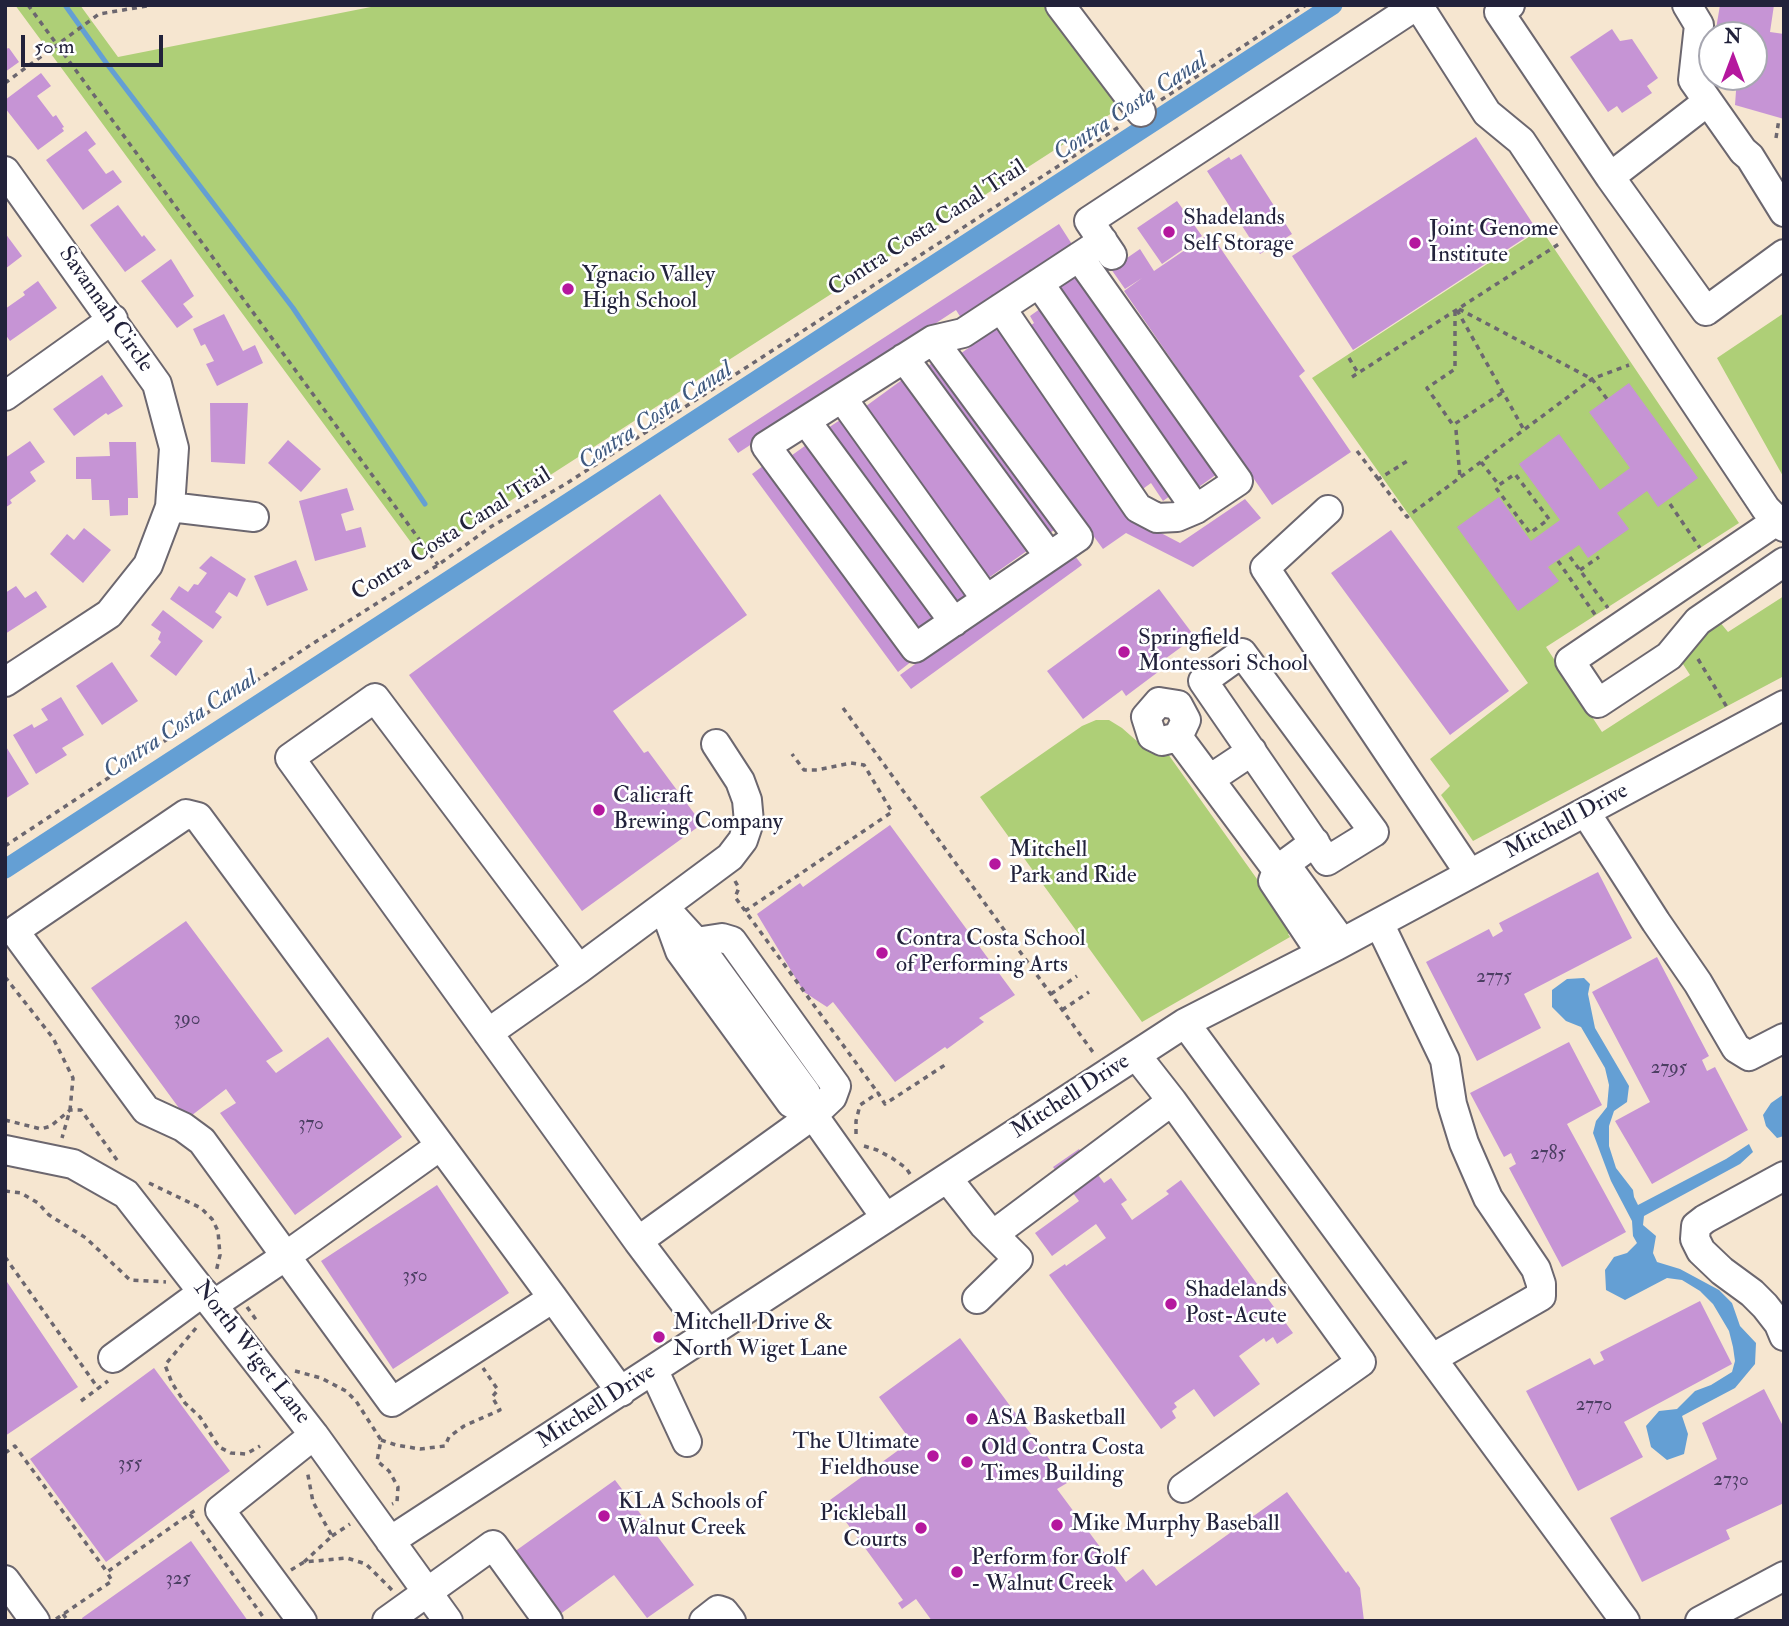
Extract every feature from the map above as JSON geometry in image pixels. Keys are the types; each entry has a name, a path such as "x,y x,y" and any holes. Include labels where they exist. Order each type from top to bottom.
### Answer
{"street":[{"path":"1060,5 1141,112"},
{"path":"933,340 1077,537 915,648 766,446 933,340 963,333 1079,257 1107,248 1089,221 1418,5 1487,113 1521,141 1766,509 1781,524 1570,661 1598,703 1669,656 1698,621 1784,562"},
{"path":"1510,5 1499,12 1706,311 1784,254"},
{"path":"1688,5 1699,25 1693,80 1750,157 1784,212"},
{"path":"1611,177 1707,102"},
{"path":"1750,157 1784,171"},
{"name":"Savannah Circle","path":"5,171 158,384 174,448 170,507 148,565 109,614 5,682"},
{"path":"1001,308 1138,508 1157,518 1177,517 1196,509 1238,481 1079,257"},
{"path":"1039,283 1196,509"},
{"path":"5,396 113,319"},
{"path":"904,358 1049,556"},
{"path":"842,398 986,599"},
{"path":"806,421 954,622"},
{"path":"170,507 254,517"},
{"path":"1328,510 1265,568 1470,874"},
{"path":"1242,653 1374,832 1327,861 1315,842 1203,681 1242,653"},
{"path":"579,970 375,698 290,758 638,1241 709,1335"},
{"name":"Mitchell Drive","path":"390,1541 1185,1023 1379,923 1784,705"},
{"path":"1178,737 1277,870"},
{"path":"488,1033 664,907 724,861 743,840 750,822 747,800 740,781 716,744"},
{"path":"1210,779 1252,751"},
{"path":"1586,813 1698,983 1736,1048 1749,1056 1784,1038"},
{"path":"553,1298 392,1402 202,1141 183,1127 146,1110 18,936 17,929 186,814 198,817 553,1298 621,1392"},
{"path":"1315,842 1277,870 1273,881 1332,947"},
{"path":"638,1241 813,1115 832,1097 836,1086 732,941 722,938 696,942 664,907"},
{"path":"664,907 680,951 791,1103 813,1115 886,1218"},
{"path":"1379,923 1445,1060 1451,1104 1464,1143 1488,1198 1536,1269 1541,1284 1541,1296 1433,1358"},
{"path":"1185,1023 1625,1621"},
{"path":"1136,1055 1361,1362 1183,1488"},
{"path":"994,1234 1172,1101"},
{"path":"113,1358 210,1298 286,1256 440,1146"},
{"name":"North Wiget Lane","path":"5,1150 73,1164 127,1194 210,1298 305,1442 371,1514 421,1595 448,1621"},
{"path":"1784,1176 1705,1219 1696,1226 1695,1239 1701,1251 1765,1306 1779,1324 1784,1336"},
{"path":"947,1178 984,1225 1018,1259 976,1299"},
{"path":"654,1371 687,1442"},
{"path":"302,1621 220,1510 305,1442"},
{"path":"387,1621 493,1545 548,1621"},
{"path":"1700,1621 1784,1576"},
{"path":"5,1580 35,1621"},
{"path":"704,1621 718,1610 724,1612 731,1621"}],"path":[{"path":"28,5 438,565"},
{"path":"5,83 99,14 153,5"},
{"name":"Contra Costa Canal Trail","path":"5,846 312,644 438,565 492,526 564,485 1306,5"},
{"path":"1776,138 1779,119"},
{"path":"1352,377 1562,242"},
{"path":"1457,310 1592,379 1607,399"},
{"path":"1457,310 1524,430"},
{"path":"1457,310 1455,369 1427,388 1453,425 1502,393"},
{"path":"1349,358 1359,373"},
{"path":"1357,451 1407,517 1592,379 1629,365"},
{"path":"1456,430 1460,478"},
{"path":"1377,480 1409,460"},
{"path":"1482,462 1499,485"},
{"path":"1515,474 1549,519 1530,533 1496,488 1499,485 1515,474"},
{"path":"1670,504 1701,550"},
{"path":"1570,557 1609,609"},
{"path":"1580,570 1599,557"},
{"path":"1558,561 1597,617"},
{"path":"1692,650 1739,730"},
{"path":"842,708 1108,1074"},
{"path":"745,911 892,812 864,765 851,763 804,770 792,754"},
{"path":"724,861 739,888 735,897 886,1104 948,1063"},
{"path":"5,976 53,1038 73,1078 70,1110 54,1160"},
{"path":"1051,994 1077,976"},
{"path":"1062,1010 1088,992"},
{"path":"878,1093 860,1105 856,1121 856,1134 860,1144 877,1150 906,1168 921,1194"},
{"path":"5,1191 21,1193 38,1203 49,1215 86,1238 131,1280 159,1280 210,1298 264,1330"},
{"path":"5,1257 98,1388"},
{"path":"210,1298 218,1265"},
{"path":"292,1370 321,1378 346,1391 356,1401 382,1440 420,1449 445,1446 449,1437 464,1426 500,1410 492,1397 498,1390 472,1350"},
{"path":"274,1582 304,1562 352,1522 397,1502 398,1487 389,1471 377,1461 382,1440"},
{"path":"305,1442 305,1461 313,1502 332,1536"},
{"path":"5,1453 15,1446 112,1581 53,1621"},
{"path":"107,1572 200,1507"},
{"path":"190,1514 266,1621"},
{"path":"304,1562 347,1558 366,1564 396,1593 421,1595"},
{"path":"63,1614 68,1621"}],"green space":[{"name":"Ygnacio Valley High School","path":"15,5 80,5 118,57 381,5 1057,5 1129,102 421,556"},
{"path":"1541,229 1739,523 1546,647 1602,732 1690,675 1681,661 1681,656 1695,649 1706,629 1719,621 1728,632 1784,596 1784,676 1473,841 1441,795 1450,786 1430,759 1528,683 1312,378"},
{"path":"1784,313 1784,478 1717,358"},
{"path":"1096,720 1109,720 1147,750 1168,754 1294,931 1288,934 1290,937 1142,1022 980,797 1082,726"}],"water":[{"path":"1584,978 1590,984 1588,994 1595,1028 1629,1086 1627,1102 1614,1111 1609,1126 1609,1146 1616,1168 1633,1190 1638,1205 1749,1144 1753,1152 1740,1164 1644,1216 1643,1225 1656,1236 1653,1253 1657,1262 1680,1269 1719,1290 1732,1303 1740,1326 1756,1343 1755,1364 1735,1388 1682,1416 1688,1434 1684,1454 1667,1460 1651,1447 1646,1426 1659,1411 1677,1409 1695,1391 1732,1372 1735,1361 1733,1347 1729,1331 1713,1304 1700,1291 1682,1280 1667,1278 1625,1300 1606,1290 1605,1270 1614,1257 1627,1253 1637,1243 1633,1236 1632,1221 1611,1181 1593,1133 1596,1121 1607,1107 1609,1085 1605,1068 1581,1027 1566,1021 1552,1007 1552,990 1567,979"},
{"path":"1784,1094 1784,1136 1777,1138 1766,1126 1763,1115 1771,1103"}],"building":[{"path":"1720,5 1774,5 1770,32 1784,34 1784,119 1735,105 1736,91 1768,91 1768,21 1717,21"},
{"path":"1612,29 1620,41 1632,39 1658,78 1647,86 1652,93 1622,113 1617,106 1608,112 1570,57"},
{"path":"9,48 19,62 5,72 5,49"},
{"path":"41,73 51,86 37,96 53,117 56,115 64,131 38,150 5,108 5,100"},
{"path":"86,131 96,144 88,150 106,174 113,170 122,182 83,210 46,160"},
{"name":"Joint Genome Institute","path":"1476,137 1537,230 1353,350 1292,256"},
{"path":"1241,154 1292,234 1260,254 1207,171 1229,157 1231,160"},
{"name":"Shadelands Self Storage","path":"1177,201 1202,236 1162,264 1137,228"},
{"path":"118,205 142,237 144,235 156,250 125,272 90,225"},
{"path":"1059,224 1075,249 963,321 956,310 738,453 728,439"},
{"path":"5,233 22,256 5,269"},
{"path":"1210,233 1305,371 1299,376 1351,452 1272,505 1124,291 1142,278 1125,289 1111,269 1140,249 1154,271"},
{"path":"171,259 194,296 183,304 193,317 177,328 141,281"},
{"path":"1078,272 1217,474 1196,489 1057,287"},
{"path":"38,281 57,308 10,341 5,334 5,309 25,295 23,292"},
{"path":"1044,306 1174,493 1163,501 1151,483 1140,491 1027,328 1034,323 1030,316"},
{"path":"224,314 243,351 255,345 263,363 217,386 206,364 214,361 205,344 201,346 193,329"},
{"path":"1001,325 1140,522 1180,543 1245,499 1261,518 1193,567 1126,533 1103,549 960,354"},
{"path":"938,359 1060,526 1047,535 925,368"},
{"path":"102,375 123,406 108,415 106,413 74,436 53,409"},
{"path":"906,377 1031,548 987,579 862,409"},
{"path":"1629,383 1698,478 1658,507 1647,491 1617,513 1629,529 1588,558 1579,545 1548,567 1559,581 1518,611 1457,527 1499,497 1531,541 1560,520 1519,464 1559,434 1600,490 1630,468 1589,412"},
{"path":"210,403 248,403 245,464 211,462"},
{"path":"843,418 971,592 953,605 825,430"},
{"path":"288,440 321,469 301,492 268,463"},
{"path":"30,441 45,462 30,472 36,481 10,500 12,503 5,508 5,458"},
{"path":"109,442 136,442 138,498 128,498 128,515 110,516 109,500 92,500 91,479 76,479 76,457 110,456"},
{"path":"809,443 937,617 915,632 788,458"},
{"path":"767,463 912,661 898,672 752,474"},
{"path":"347,488 354,510 341,514 346,531 361,527 366,547 315,561 299,501"},
{"path":"660,494 747,615 613,711 644,753 648,751 702,824 582,911 409,675"},
{"path":"84,528 111,550 83,583 50,554 67,534 74,540"},
{"path":"1391,530 1509,691 1450,735 1331,573"},
{"path":"1071,551 1082,565 911,689 900,675"},
{"path":"211,556 246,579 237,597 229,592 215,612 222,617 213,629 170,599 179,586 188,592 194,584 198,585 207,573 199,568"},
{"path":"296,560 308,590 267,606 254,576"},
{"path":"16,586 25,598 36,591 47,607 5,634 5,593"},
{"name":"Springfield Montessori School","path":"1159,589 1195,637 1154,667 1158,672 1126,696 1122,690 1083,719 1047,671"},
{"path":"163,610 203,641 176,676 150,656 161,642 158,639 161,632 151,625"},
{"path":"112,662 138,701 102,725 76,686"},
{"path":"61,697 84,735 62,748 67,755 36,774 13,735 32,724 34,728 48,720 41,709"},
{"path":"5,745 29,784 5,799"},
{"name":"Contra Costa School of Performing Arts","path":"890,825 1015,995 979,1018 984,1022 947,1049 945,1047 895,1082 833,1002 827,1007 804,992 757,914 800,883 803,887"},
{"path":"1598,872 1632,938 1524,994 1541,1028 1477,1061 1426,962 1489,929 1493,937 1503,931 1499,923"},
{"path":"186,921 283,1051 266,1061 276,1073 328,1037 402,1137 295,1215 220,1113 236,1103 226,1089 187,1119 91,988"},
{"path":"1657,957 1709,1056 1702,1060 1707,1071 1715,1067 1748,1130 1652,1184 1615,1121 1650,1102 1592,992"},
{"path":"1569,1042 1602,1105 1567,1124 1626,1232 1562,1267 1509,1168 1516,1164 1511,1153 1504,1157 1470,1093"},
{"name":"Shadelands Post-Acute","path":"1079,1149 1104,1183 1111,1178 1127,1200 1121,1204 1132,1220 1169,1194 1166,1191 1181,1180 1293,1333 1277,1344 1273,1337 1266,1342 1264,1338 1239,1356 1260,1384 1214,1417 1194,1389 1174,1403 1177,1407 1172,1411 1176,1418 1161,1429 1049,1275 1106,1238 1096,1224 1052,1256 1035,1233 1079,1201 1053,1167"},
{"path":"437,1185 509,1293 393,1369 321,1261"},
{"path":"5,1279 78,1387 5,1436"},
{"path":"1700,1301 1732,1364 1624,1422 1643,1457 1578,1491 1526,1391 1590,1358 1594,1365 1604,1360 1600,1352"},
{"name":"Old Contra Costa Times Building","path":"960,1338 1067,1483 1057,1489 1126,1582 1143,1569 1156,1586 1287,1492 1360,1588 1364,1621 932,1621 916,1599 902,1609 898,1603 903,1600 830,1500 911,1441 879,1397"},
{"path":"154,1368 230,1471 106,1562 30,1459"},
{"path":"1764,1389 1784,1428 1784,1503 1726,1530 1730,1539 1642,1582 1610,1518 1717,1459 1702,1423"},
{"name":"KLA Schools of Walnut Creek","path":"615,1480 694,1585 647,1618 614,1575 559,1615 514,1552"},
{"path":"191,1541 248,1621 83,1621 82,1618"}],"waterway":[{"path":"65,5 293,308 425,504"},
{"name":"Contra Costa Canal","path":"5,869 1333,5"}],"place":[{"name":"Shadelands Self Storage","path":"1169,232"},
{"name":"Joint Genome Institute","path":"1415,243"},
{"name":"Ygnacio Valley High School","path":"568,289"},
{"name":"Springfield Montessori School","path":"1124,652"},
{"name":"Calicraft Brewing Company","path":"599,810"},
{"name":"Mitchell Park and Ride","path":"995,864"},
{"name":"Contra Costa School of Performing Arts","path":"882,953"},
{"name":"Shadelands Post-Acute","path":"1171,1304"},
{"name":"Mitchell Drive & North Wiget Lane","path":"659,1337"},
{"name":"ASA Basketball","path":"972,1419"},
{"name":"The Ultimate Fieldhouse","path":"933,1456"},
{"name":"Old Contra Costa Times Building","path":"967,1462"},
{"name":"KLA Schools of Walnut Creek","path":"604,1516"},
{"name":"Mike Murphy Baseball","path":"1057,1525"},
{"name":"Pickleball Courts","path":"921,1528"},
{"name":"Perform for Golf - Walnut Creek","path":"957,1572"}]}
